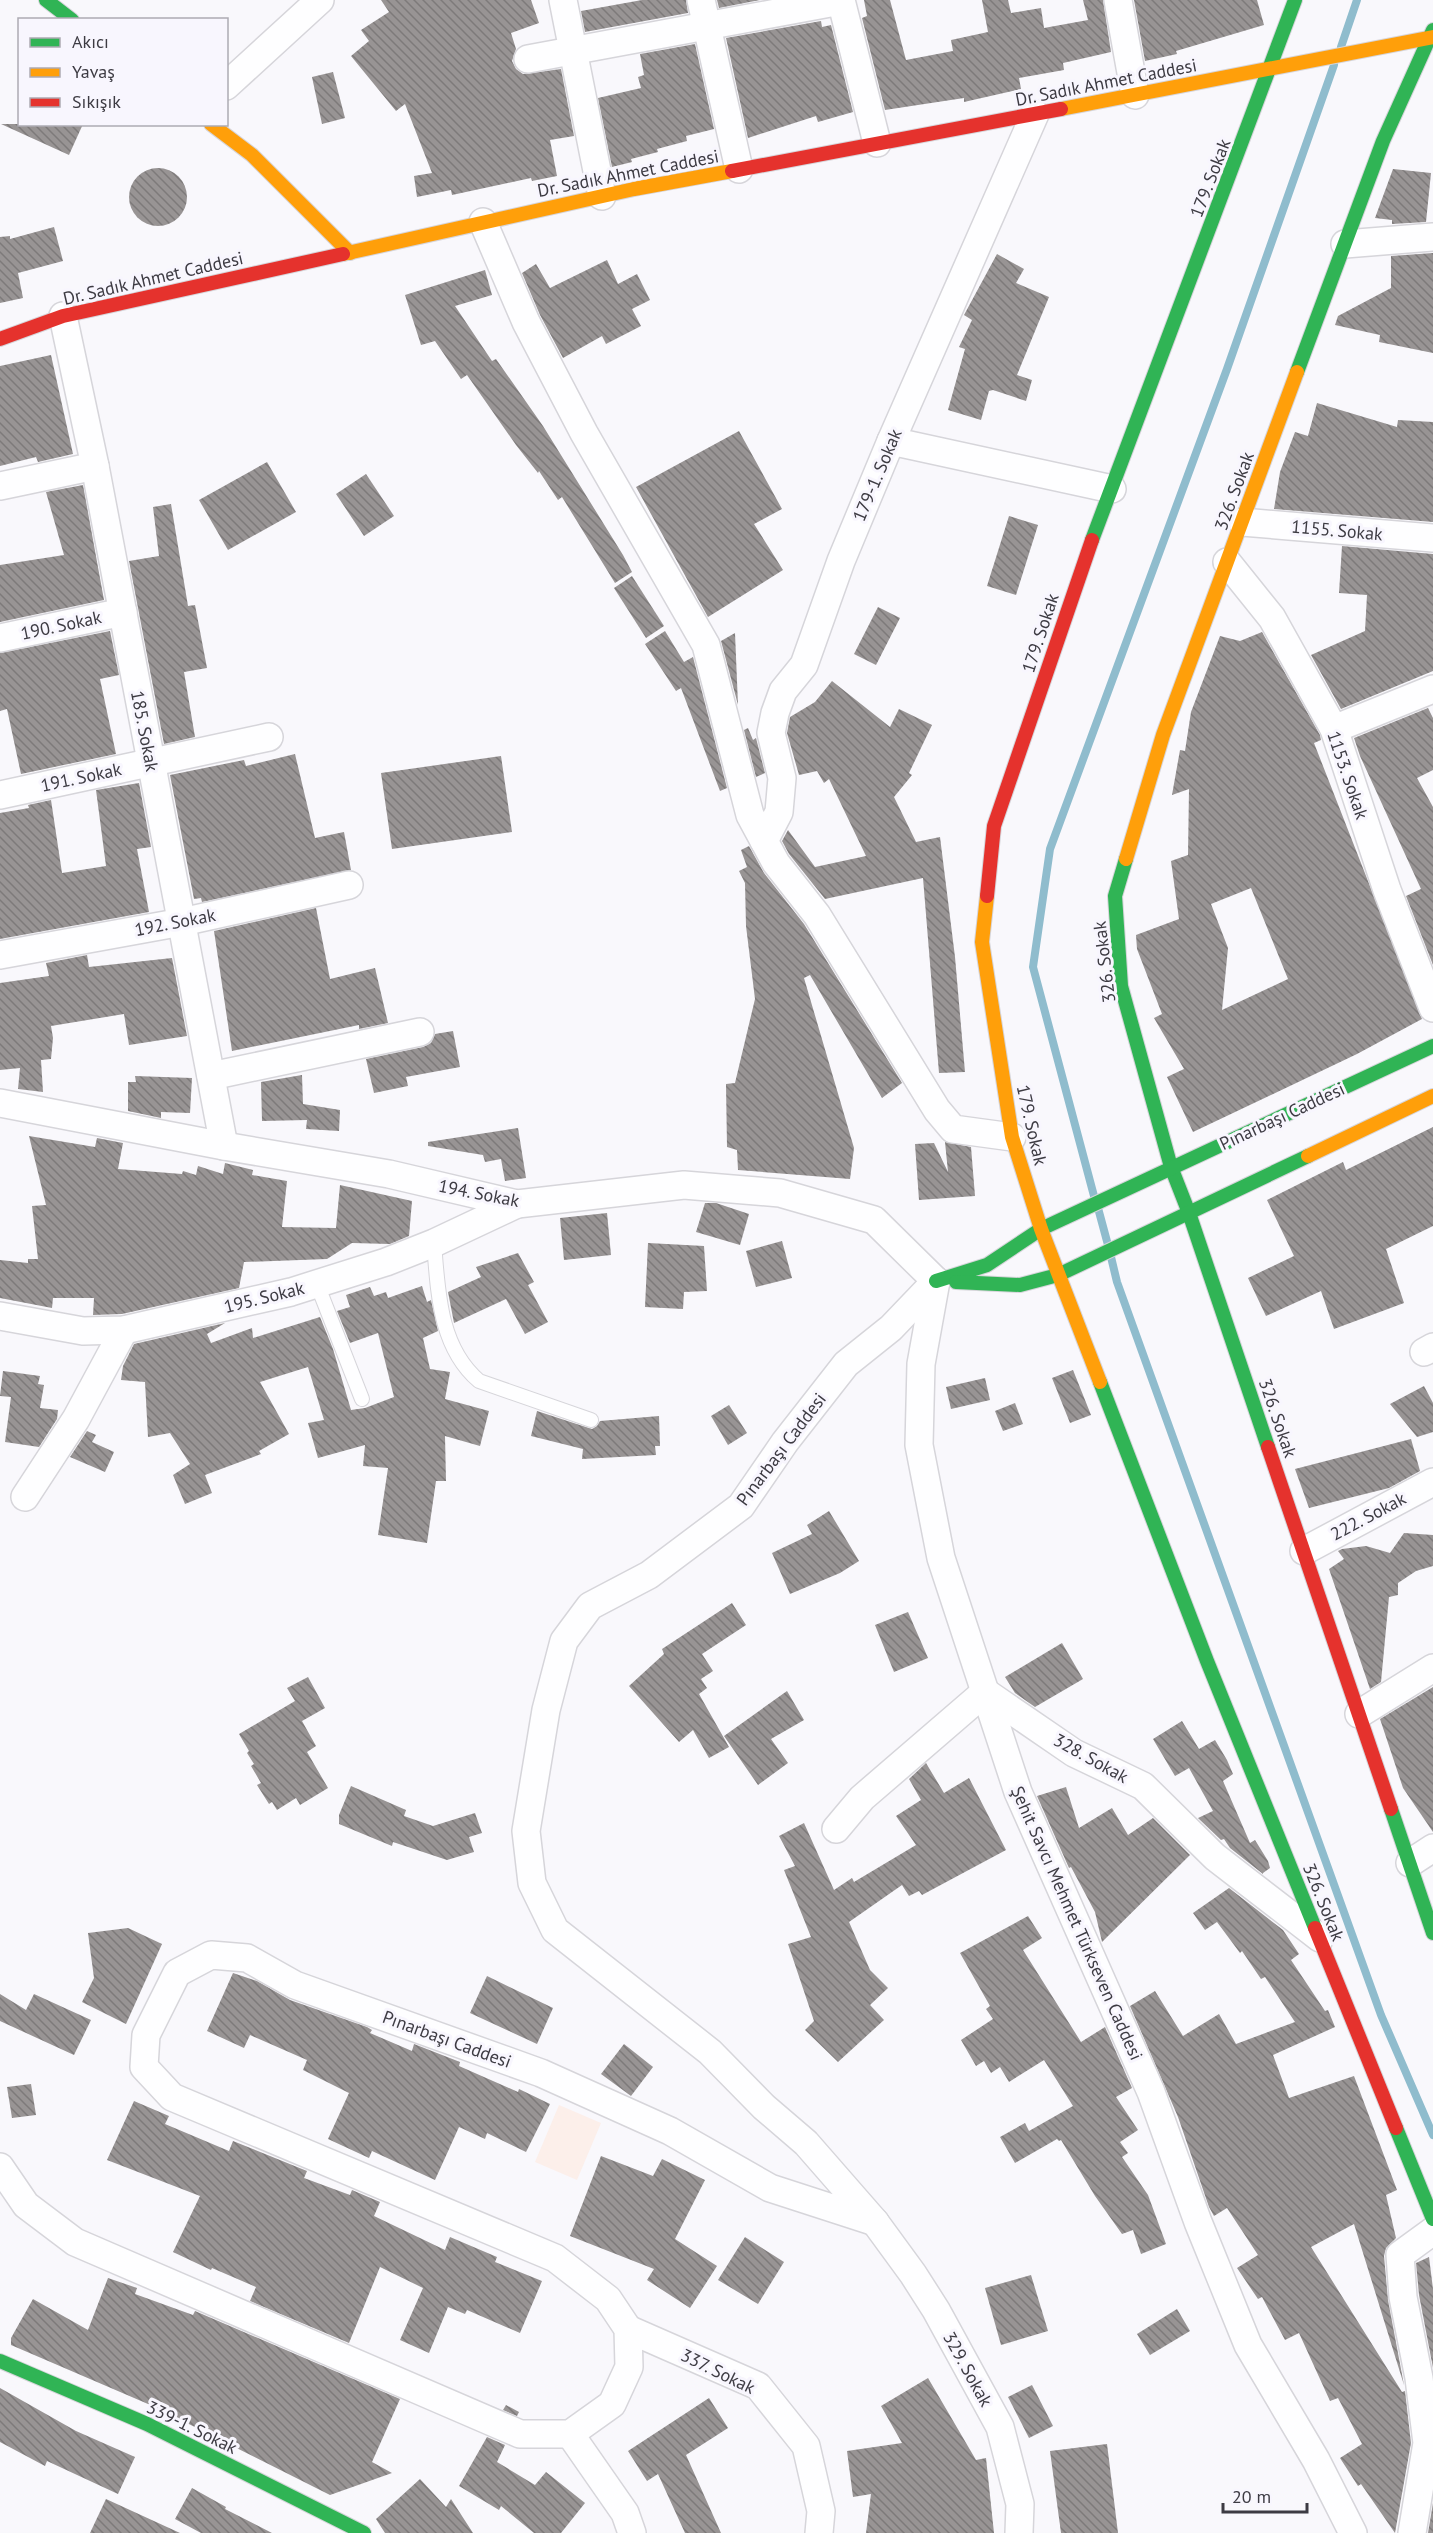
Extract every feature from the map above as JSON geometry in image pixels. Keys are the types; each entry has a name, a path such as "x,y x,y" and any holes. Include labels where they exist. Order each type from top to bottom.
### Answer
{"street":[{"path":"46,0 69,18"},
{"path":"228,84 320,0"},
{"path":"562,0 602,196"},
{"path":"528,59 573,50 704,12 841,0 877,143"},
{"path":"1118,0 1135,95"},
{"name":"179. Sokak","path":"1041,1229 1012,1137 982,942 994,826 1077,578 1295,0"},
{"path":"704,12 739,169"},
{"name":"Dr. Sadık Ahmet Caddesi","path":"0,339 63,316 602,196 1269,70 1432,35"},
{"name":"326. Sokak","path":"1432,35 1383,141 1163,735 1114,896 1121,986 1171,1167 1190,1213 1433,1933"},
{"name":"179-1. Sokak","path":"764,841 779,812 782,778 771,733 783,691 804,665 841,561 891,441 1035,114"},
{"path":"214,126 252,155 350,253"},
{"path":"483,222 526,322 584,433 706,645 750,814 776,863 817,915 937,1110 953,1129 1012,1137"},
{"path":"1345,244 1433,237"},
{"name":"185. Sokak","path":"63,316 95,466 224,1146"},
{"path":"891,441 1112,489"},
{"path":"0,486 95,466"},
{"name":"1155. Sokak","path":"1242,522 1433,538"},
{"name":"1153. Sokak","path":"1227,562 1272,618 1334,729 1387,890 1433,1008"},
{"name":"190. Sokak","path":"0,638 123,612"},
{"path":"1334,729 1433,689"},
{"name":"191. Sokak","path":"0,795 269,737"},
{"name":"192. Sokak","path":"0,955 182,922 349,885"},
{"path":"211,1076 420,1032"},
{"name":"Pınarbaşı Caddesi","path":"874,2222 806,2144 764,2107 710,2052 555,1930 532,1883 526,1831 546,1710 564,1641 590,1606 649,1575 741,1506 785,1442 846,1364 891,1328 936,1281 987,1265 1041,1229 1433,1046"},
{"path":"936,1281 1020,1285 1058,1275 1433,1096"},
{"name":"194. Sokak","path":"0,1103 224,1146 389,1174 517,1204 684,1185 780,1193 874,1220 936,1281"},
{"name":"195. Sokak","path":"0,1316 83,1331 124,1330 281,1295 386,1262 434,1243 517,1204"},
{"name":"326. Sokak","path":"1041,1229 1207,1661 1433,2219"},
{"name":"Şehit Savcı Mehmet Türkseven Caddesi","path":"936,1281 921,1364 919,1445 941,1558 1018,1792 1151,2092 1198,2222 1248,2345 1316,2460 1353,2533"},
{"path":"25,1497 76,1419 124,1330"},
{"name":"222. Sokak","path":"1304,1551 1433,1482"},
{"path":"1359,1714 1433,1668"},
{"path":"836,1829 862,1798 985,1692"},
{"name":"328. Sokak","path":"985,1692 1074,1753 1143,1786 1215,1857 1320,1938"},
{"path":"1410,1863 1433,1848"},
{"name":"Pınarbaşı Caddesi","path":"628,2329 608,2300 555,2258 172,2097 144,2067 146,2035 177,1973 211,1955 248,1958 295,1985 541,2073 670,2131 770,2188 874,2222"},
{"path":"0,2167 26,2205 75,2242 520,2434 570,2434 612,2404 629,2367 628,2329"},
{"name":"329. Sokak","path":"874,2222 913,2274 936,2310 1000,2427 1020,2504 1019,2533"},
{"path":"1412,2533 1427,2443 1419,2378 1403,2297 1400,2255 1433,2231"},
{"name":"337. Sokak","path":"628,2329 758,2386 806,2446 821,2511 819,2533"},
{"name":"339-1. Sokak","path":"0,2361 147,2424 364,2533"},
{"path":"570,2434 625,2513 632,2533"}],"lane":[{"path":"434,1243 438,1289 448,1335 459,1360 468,1372 478,1381 591,1420"},
{"path":"317,1284 362,1399"}],"shaded area":[{"path":"559,2105 601,2123 577,2180 535,2162"}],"building":[{"path":"381,0 531,0 539,23 511,33 516,49 512,61 516,69 523,74 561,69 574,136 550,140 557,176 532,181 531,178 452,195 451,190 417,197 414,176 432,173 405,104 396,111 351,56 369,41 361,30 389,12"},
{"path":"642,0 686,0 688,13 585,32 581,11"},
{"path":"717,0 760,0 719,8"},
{"path":"864,0 890,0 906,60 953,51 951,40 988,32 982,0 1008,0 1011,13 1041,8 1044,28 1088,20 1083,0 1103,0 1111,52 1063,63 1064,70 1019,78 1021,89 964,102 964,98 885,110 862,18 867,16"},
{"path":"1134,0 1257,0 1264,25 1176,51 1177,54 1145,61"},
{"path":"821,21 822,27 831,25 853,112 818,122 816,116 748,138 726,38"},
{"path":"695,44 714,129 686,136 687,141 657,149 658,152 612,167 598,98 641,88 638,77 644,75 640,54"},
{"path":"333,72 345,118 322,124 312,77"},
{"path":"1,124 82,126 69,155"},
{"path":"158,168 169,170 182,181 187,197 185,208 174,221 158,226 147,224 134,213 129,197 131,186 142,173"},
{"path":"1393,169 1431,173 1426,222 1392,224 1392,220 1375,218"},
{"path":"54,227 63,261 18,273 23,298 0,303 0,237 10,236 10,239"},
{"path":"1433,253 1433,353 1379,342 1380,335 1335,325 1338,316 1391,288 1391,256"},
{"path":"997,254 1024,269 1016,283 1049,297 1017,375 1032,380 1026,401 993,390 989,391 981,420 948,410 965,349 959,347 972,320 964,315"},
{"path":"607,260 618,284 637,274 650,300 632,309 641,326 606,344 602,336 563,358 540,315 522,273 536,264 550,288"},
{"path":"485,270 492,295 455,306 492,361 496,359 543,426 623,555 632,572 615,583 562,497 558,500 467,375 461,379 435,341 421,345 405,295"},
{"path":"51,355 73,454 38,462 36,457 0,466 0,366"},
{"path":"1317,403 1397,427 1398,420 1433,422 1433,522 1274,509 1280,472 1295,432 1308,436"},
{"path":"739,431 782,509 754,524 783,570 708,617 636,487"},
{"path":"267,462 296,512 228,550 199,500"},
{"path":"366,474 394,516 364,536 336,494"},
{"path":"83,485 104,600 0,622 0,565 64,555 46,492"},
{"path":"171,504 188,606 195,605 207,668 184,672 195,737 164,744 129,561 159,556 153,507"},
{"path":"1009,516 1038,525 1016,595 987,586"},
{"path":"1342,546 1433,554 1433,671 1341,709 1311,655 1365,631 1367,595 1339,593"},
{"path":"632,576 664,626 646,638 614,588"},
{"path":"878,607 900,618 876,665 854,654"},
{"path":"110,631 119,675 100,679 116,754 21,774 7,709 0,711 0,653"},
{"path":"665,631 684,662 693,657 727,788 720,791 681,688 676,691 645,644"},
{"path":"1262,632 1320,735 1321,740 1314,743 1422,1019 1357,1054 1193,1132 1167,1077 1184,1069 1154,1018 1162,1014 1137,949 1136,935 1179,919 1171,861 1188,855 1189,789 1172,795 1180,750 1185,751 1191,712 1220,636 1240,641","holes":["1251,888 1288,979 1222,1010 1228,948 1211,904"]},
{"path":"735,633 738,705 721,641"},
{"path":"832,681 890,727 899,709 932,725 909,773 912,775 894,797 916,842 940,837 955,957 965,1072 939,1073 923,878 825,899 789,854 782,841 788,830 815,867 866,856 829,779 824,783 817,771 799,775 787,733 790,717 815,702"},
{"path":"1428,708 1433,718 1433,770 1417,778 1433,807 1433,965 1406,896 1421,889 1360,756 1354,738"},
{"path":"748,728 753,740 756,738 765,773 756,777 744,730"},
{"path":"295,754 315,838 344,832 351,870 202,902 201,898 194,899 170,775 244,760 246,766"},
{"path":"501,756 512,832 392,849 381,773"},
{"path":"139,783 151,847 137,849 149,912 0,939 0,813 29,808 28,805 51,800 62,873 106,866 96,790"},
{"path":"749,846 764,873 804,924 902,1083 882,1098 810,975 804,978 854,1148 850,1179 738,1170 737,1150 727,1147 726,1084 735,1083 755,999 746,926 745,883 739,871 747,867 741,850"},
{"path":"316,908 330,979 375,968 388,1023 359,1029 359,1025 232,1051 214,931"},
{"path":"87,955 89,967 172,958 187,1036 129,1045 124,1014 51,1026 53,1038 51,1059 41,1060 43,1092 18,1089 20,1068 0,1070 0,983 49,976 46,963"},
{"path":"453,1031 460,1067 406,1077 408,1086 374,1093 366,1059 423,1047 431,1043 435,1034"},
{"path":"302,1075 303,1104 340,1110 339,1131 306,1129 307,1120 262,1121 261,1082"},
{"path":"135,1076 192,1078 190,1113 161,1112 161,1118 128,1111 128,1082 136,1082"},
{"path":"1433,1127 1433,1226 1386,1249 1404,1303 1334,1329 1321,1291 1266,1316 1248,1278 1294,1256 1267,1200 1343,1162 1346,1170"},
{"path":"518,1128 526,1178 505,1181 501,1159 485,1162 483,1155 428,1146 428,1142"},
{"path":"29,1136 95,1147 97,1138 123,1143 118,1169 182,1174 183,1171 196,1175 198,1166 223,1174 225,1163 253,1170 252,1175 287,1181 282,1227 336,1228 340,1185 412,1201 409,1236 390,1244 352,1243 327,1259 244,1262 239,1288 122,1314 93,1315 94,1298 53,1298 52,1308 0,1298 0,1260 28,1263 28,1259 38,1259 32,1206 46,1205"},
{"path":"945,1142 971,1147 975,1196 919,1200 915,1144 934,1143 948,1172"},
{"path":"705,1203 716,1203 749,1214 740,1245 696,1232"},
{"path":"607,1213 611,1255 564,1260 560,1218"},
{"path":"782,1241 792,1278 756,1287 746,1251"},
{"path":"648,1243 704,1246 707,1291 684,1292 683,1309 645,1307"},
{"path":"518,1253 534,1282 528,1285 548,1322 525,1334 506,1299 454,1323 448,1292 481,1277 476,1267"},
{"path":"422,1286 427,1302 431,1300 438,1331 423,1338 430,1369 450,1372 445,1399 489,1411 480,1446 445,1436 446,1481 436,1481 427,1543 378,1535 388,1468 363,1466 365,1445 318,1458 308,1423 324,1420 308,1367 260,1382 289,1434 259,1451 261,1454 205,1475 212,1493 185,1504 173,1475 190,1464 170,1433 148,1437 145,1382 121,1380 123,1366 134,1344 225,1323 207,1334 211,1343 252,1328 253,1338 320,1317 333,1349 351,1410 365,1408 394,1397 378,1333 350,1343 337,1311 350,1307 346,1295 370,1287 374,1296 386,1292 388,1298"},
{"path":"1073,1370 1091,1415 1070,1423 1052,1378"},
{"path":"3,1371 40,1376 38,1384 44,1385 40,1408 58,1410 57,1419 39,1447 5,1442 11,1397 0,1396"},
{"path":"985,1378 990,1400 951,1409 946,1387"},
{"path":"1424,1386 1433,1403 1433,1432 1417,1437 1390,1404"},
{"path":"1015,1403 1023,1424 1003,1431 995,1411"},
{"path":"729,1405 747,1433 728,1445 711,1416"},
{"path":"537,1411 592,1429 600,1421 659,1416 660,1446 655,1446 656,1455 582,1459 583,1449 531,1436"},
{"path":"87,1431 96,1435 92,1442 114,1452 105,1472 70,1457"},
{"path":"1411,1439 1420,1471 1389,1488 1309,1508 1295,1469"},
{"path":"829,1511 859,1561 840,1573 790,1594 772,1553 812,1534 807,1525"},
{"path":"1404,1533 1433,1535 1433,1566 1416,1571 1398,1583 1398,1595 1389,1597 1381,1682 1370,1689 1329,1569 1344,1559 1338,1551 1342,1549 1366,1546 1390,1553"},
{"path":"732,1603 746,1625 702,1654 713,1671 701,1679 707,1688 699,1694 729,1747 709,1758 693,1730 679,1742 629,1686 664,1654 662,1649"},
{"path":"908,1612 928,1658 894,1672 875,1625"},
{"path":"1062,1643 1083,1679 1035,1707 1015,1693 1005,1677"},
{"path":"308,1677 325,1708 302,1721 316,1746 307,1752 328,1788 300,1805 296,1798 277,1810 272,1802 269,1804 257,1785 261,1783 251,1766 254,1764 247,1753 249,1751 239,1734 295,1701 287,1688"},
{"path":"1433,1687 1433,1832 1403,1788 1380,1719"},
{"path":"787,1691 804,1720 771,1739 788,1763 758,1785 724,1736"},
{"path":"1182,1721 1199,1749 1215,1740 1227,1760 1233,1774 1223,1781 1250,1843 1255,1840 1268,1861 1270,1868 1263,1874 1230,1848 1224,1839 1221,1840 1198,1818 1213,1811 1189,1768 1175,1776 1153,1739"},
{"path":"926,1763 944,1793 969,1778 1006,1850 922,1895 919,1891 909,1896 902,1885 849,1922 870,1970 888,1988 870,2005 884,2020 838,2062 805,2030 814,2021 788,1944 811,1937 784,1870 795,1866 779,1836 804,1823 834,1890 852,1878 854,1882 916,1845 896,1816 921,1800 909,1779"},
{"path":"351,1786 406,1810 404,1816 433,1826 475,1813 482,1833 469,1837 474,1852 447,1860 393,1842 392,1846 339,1824 339,1815"},
{"path":"1066,1787 1079,1828 1112,1808 1128,1835 1153,1818 1190,1855 1102,1942 1095,1912 1071,1867 1069,1868 1037,1796"},
{"path":"1229,1888 1283,1930 1299,1954 1291,1960 1325,2011 1328,2010 1335,2027 1273,2055 1289,2098 1354,2076 1397,2190 1386,2195 1396,2238 1386,2248 1384,2256 1388,2300 1404,2385 1354,2224 1311,2247 1402,2392 1405,2391 1411,2443 1395,2533 1361,2484 1358,2486 1340,2458 1362,2444 1338,2398 1330,2401 1299,2333 1285,2340 1262,2297 1258,2299 1237,2268 1258,2255 1227,2208 1214,2216 1209,2207 1178,2117 1130,2006 1155,1991 1183,2036 1219,2014 1236,2044 1295,2022 1265,1977 1261,1979 1242,1951 1240,1953 1217,1922 1205,1930 1193,1913"},
{"path":"1028,1916 1042,1938 1023,1950 1081,2042 1105,2027 1132,2088 1116,2097 1138,2130 1120,2142 1128,2153 1122,2157 1148,2195 1166,2244 1141,2254 1133,2230 1122,2234 1095,2196 1061,2140 1057,2139 1015,2163 1000,2137 1025,2123 1029,2131 1073,2106 1044,2060 1009,2082 1000,2067 991,2073 984,2061 976,2066 961,2040 993,2019 986,2009 990,2006 960,1953"},
{"path":"128,1928 162,1944 126,2024 82,2002 94,1978 88,1933"},
{"path":"233,1973 257,1981 290,2000 367,2027 372,2030 370,2033 412,2051 414,2044 460,2062 459,2066 518,2092 519,2089 550,2104 526,2152 487,2133 485,2139 459,2127 435,2180 372,2151 369,2158 328,2139 349,2093 303,2070 307,2060 250,2035 244,2048 207,2031"},
{"path":"487,1976 553,2008 537,2044 470,2013"},
{"path":"0,1994 26,2010 34,1994 91,2020 74,2055 0,2021"},
{"path":"624,2044 653,2067 631,2096 601,2074"},
{"path":"31,2084 36,2115 12,2118 7,2087"},
{"path":"134,2101 169,2116 165,2124 229,2151 233,2141 307,2171 304,2178 350,2195 352,2190 380,2202 374,2216 445,2250 450,2237 497,2257 495,2262 542,2281 520,2333 467,2310 465,2314 448,2307 429,2353 400,2340 423,2288 380,2267 349,2343 250,2301 256,2287 212,2268 211,2270 173,2252 200,2196 107,2160"},
{"path":"601,2156 653,2176 662,2159 705,2180 675,2239 717,2266 690,2308 647,2280 654,2269 570,2236"},
{"path":"745,2237 784,2262 758,2304 718,2280"},
{"path":"1429,2257 1433,2289 1433,2368 1419,2295 1416,2263"},
{"path":"1031,2275 1048,2331 1001,2345 985,2288"},
{"path":"108,2278 137,2288 135,2294 193,2315 195,2311 400,2399 372,2462 392,2473 330,2495 155,2407 11,2345 11,2338 33,2299 88,2330"},
{"path":"1177,2309 1190,2331 1150,2355 1137,2334"},
{"path":"928,2378 976,2460 986,2458 994,2533 866,2533 871,2494 853,2497 847,2451 902,2443 881,2406"},
{"path":"1032,2385 1053,2426 1029,2438 1008,2397"},
{"path":"0,2388 76,2431 135,2457 118,2494 47,2461 45,2466 0,2442"},
{"path":"709,2398 728,2428 686,2455 721,2533 685,2533 658,2474 647,2481 628,2451"},
{"path":"506,2405 519,2412 517,2416 503,2410"},
{"path":"487,2437 505,2445 497,2462 535,2485 546,2472 585,2503 561,2533 534,2533 501,2506 499,2510 459,2486"},
{"path":"1107,2444 1118,2533 1061,2533 1050,2451"},
{"path":"420,2479 446,2507 451,2499 473,2533 385,2533 376,2519"},
{"path":"192,2488 226,2507 225,2509 272,2533 201,2533 175,2519"},
{"path":"106,2499 180,2533 90,2533"},
{"path":"1433,2503 1433,2533 1428,2533"}],"waterway":[{"path":"1341,47 1357,0"},
{"path":"1094,1196 1033,967 1050,849 1227,369 1334,65"},
{"path":"1098,1208 1108,1245"},
{"path":"1111,1257 1117,1282 1381,2015 1433,2135"}],"traffic: fast":[{"path":"46,0 69,18"},
{"path":"1092,540 1295,0"},
{"path":"1297,372 1383,141 1433,30"},
{"path":"1126,859 1115,896 1121,986 1171,1167 1189,1213 1268,1447"},
{"path":"936,1281 987,1265 1041,1229 1433,1046"},
{"path":"956,1282 1020,1285 1058,1275 1308,1156"},
{"path":"1100,1382 1207,1661 1315,1928"},
{"path":"1391,1809 1433,1933"},
{"path":"1396,2128 1433,2219"},
{"path":"0,2361 147,2424 364,2533"}],"traffic: slow":[{"path":"1061,109 1433,37"},
{"path":"214,126 252,155 350,253"},
{"path":"343,254 634,189 732,171"},
{"path":"1126,859 1163,735 1297,372"},
{"path":"987,896 982,942 1012,1137 1041,1229 1100,1382"},
{"path":"1308,1156 1433,1096"}],"traffic: jam":[{"path":"732,171 1061,109"},
{"path":"0,339 63,316 343,254"},
{"path":"987,896 994,826 1092,540"},
{"path":"1268,1447 1391,1809"},
{"path":"1315,1928 1396,2128"}]}
